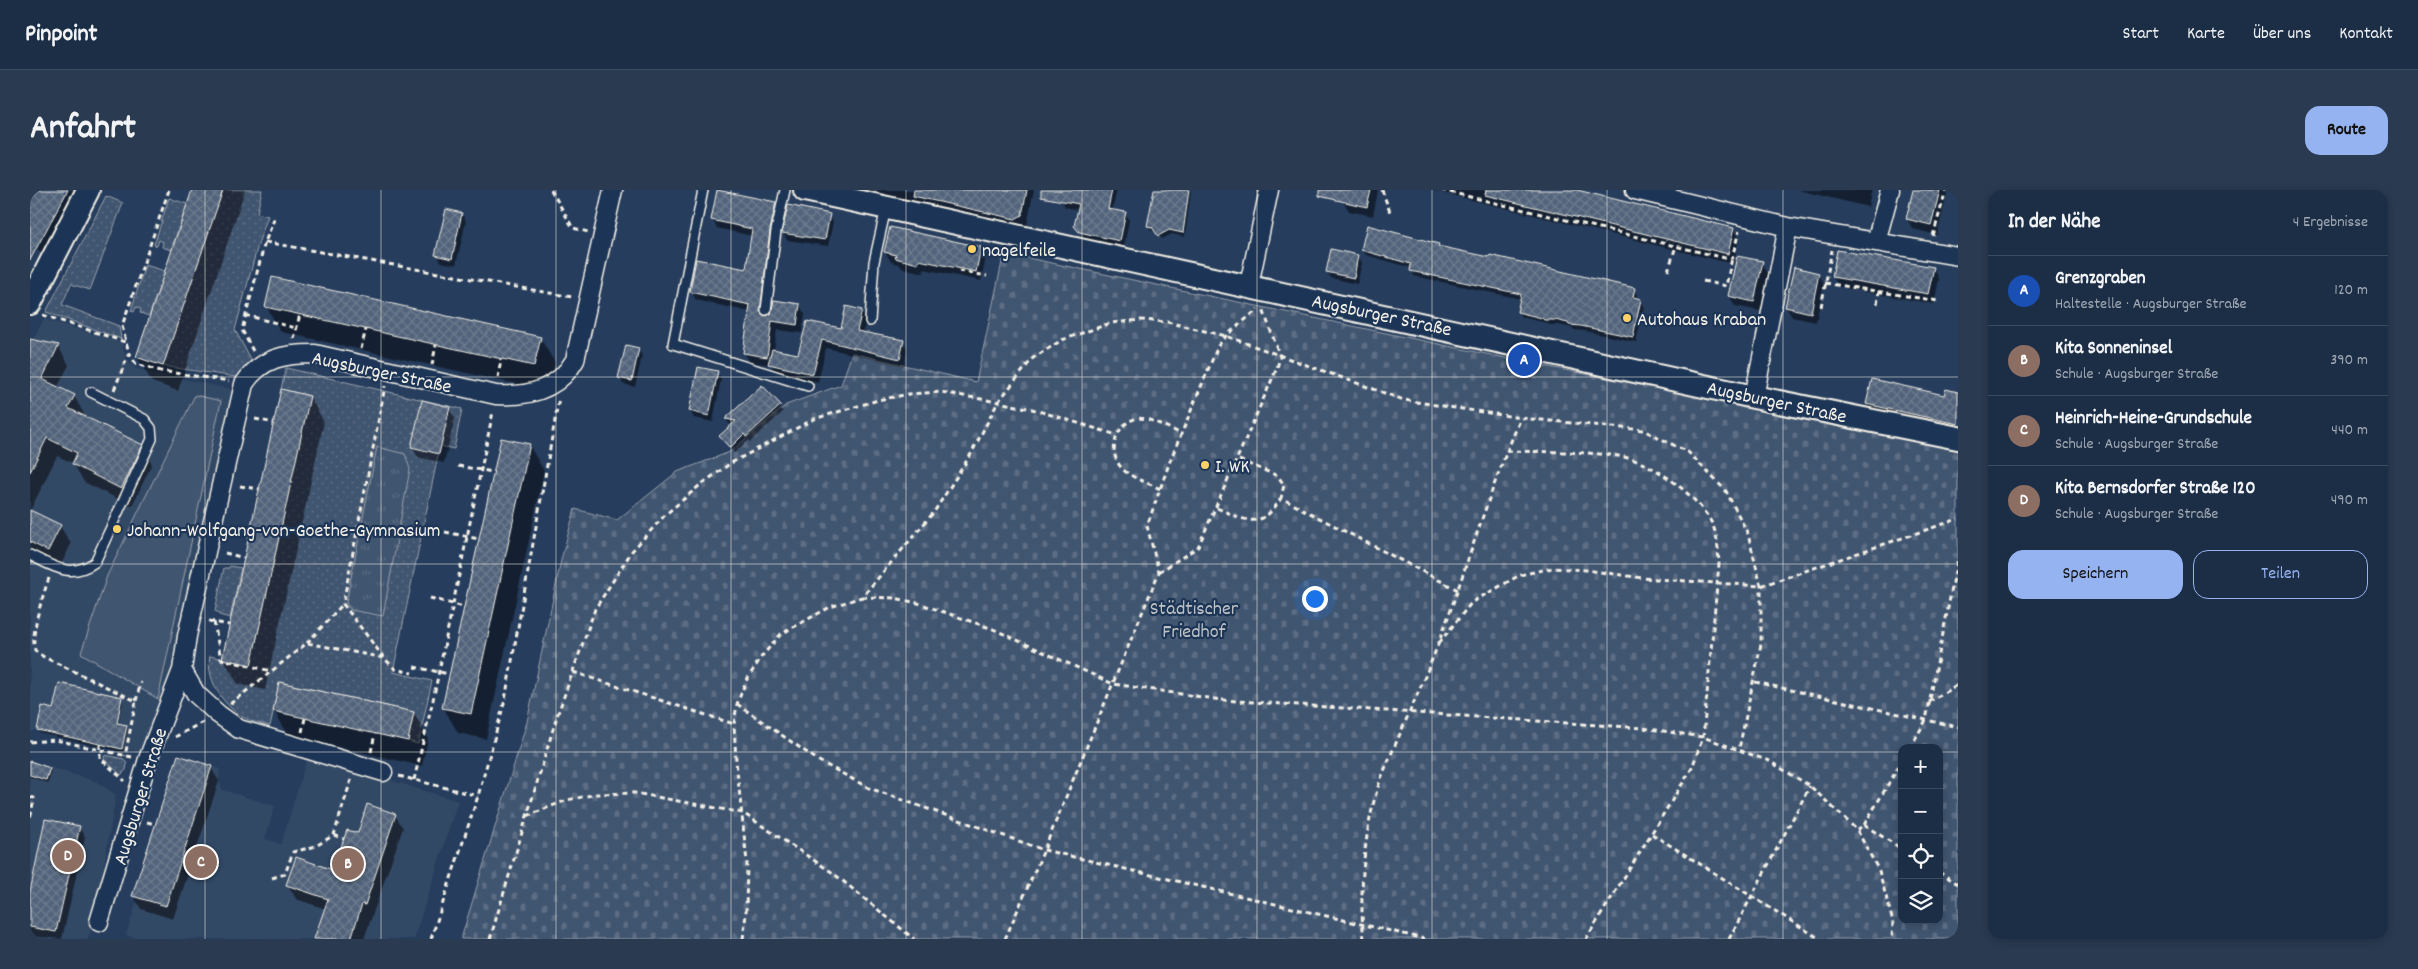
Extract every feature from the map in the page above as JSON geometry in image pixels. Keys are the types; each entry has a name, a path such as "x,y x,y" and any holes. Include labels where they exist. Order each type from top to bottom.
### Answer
{"street":[{"path":"34,308 88,190"},
{"name":"Augsburger Straße","path":"99,922 149,754 182,670 187,636 244,384 261,365 281,355 315,354 496,395 512,396 554,384 568,373 575,360 590,300 613,190"},
{"name":"Augsburger Straße","path":"805,190 1249,285 1754,397 1958,438"},
{"path":"1249,285 1268,190"},
{"path":"1636,190 1788,227 1958,256"},
{"path":"1876,242 1890,190"},
{"path":"1754,397 1788,227"},
{"path":"182,670 196,694 218,714 239,729 383,772"}],"lane":[{"path":"703,190 673,344 808,386"},
{"path":"766,310 776,231 785,190"},
{"path":"870,321 874,262 886,207"},
{"path":"30,555 68,572 85,569 95,562 152,439 151,428 144,419 91,392"}],"path":[{"path":"169,190 122,326 128,353 136,364 244,384"},
{"path":"551,190 573,228 602,237"},
{"path":"1382,190 1390,212"},
{"path":"1441,190 1724,258 1732,258"},
{"path":"1928,250 1946,190"},
{"path":"1702,281 1726,286 1742,216"},
{"path":"261,365 242,330 265,242 275,217"},
{"path":"1821,307 1835,235"},
{"path":"265,242 590,300"},
{"path":"1668,272 1676,246"},
{"path":"959,270 987,276"},
{"path":"1826,283 1938,301"},
{"path":"1877,304 1879,291"},
{"path":"1005,939 1044,850 1159,572 1198,547 1218,508 1277,368 1280,357 1262,306 1226,336 1218,346 1160,489 1147,526 1159,572"},
{"path":"34,308 126,342"},
{"path":"291,354 300,314"},
{"path":"245,315 296,328"},
{"path":"862,597 934,512 971,454 998,402 1034,358 1062,340 1110,323 1141,320 1166,322 1226,336 1404,400 1521,418 1643,430 1688,452 1726,491 1748,534 1761,586 1761,644 1755,682 1739,749"},
{"path":"109,402 128,353"},
{"path":"30,742 56,740 125,756 149,754 218,714 307,643 343,604 388,370"},
{"path":"431,939 478,796 507,690 560,394 554,384"},
{"path":"490,939 557,716 595,609 632,551 665,515 731,463 814,418 878,400 941,392 1032,409 1117,435"},
{"path":"478,796 414,780 439,672 496,395"},
{"path":"1160,489 1121,468 1114,452 1117,435 1128,422 1145,418 1182,434"},
{"path":"1364,939 1362,925 1366,846 1372,806 1383,772 1410,714 1438,643 1507,451 1521,418"},
{"path":"255,419 274,423"},
{"path":"1507,451 1620,456 1663,474 1688,495 1710,520 1717,538 1719,564 1703,737 1692,768 1586,939"},
{"path":"1218,508 1248,522 1255,521 1264,518 1274,509 1280,498 1284,485 1278,476 1239,460"},
{"path":"458,466 493,472"},
{"path":"240,486 259,489"},
{"path":"1280,498 1458,590"},
{"path":"1438,643 1472,602 1520,575 1552,568 1578,569 1642,578 1761,586 1958,519"},
{"path":"445,532 479,539"},
{"path":"225,553 244,558"},
{"path":"1912,744 1926,720 1928,702 1958,557"},
{"path":"54,567 30,630 31,644 44,657 136,701"},
{"path":"743,939 746,914 747,862 736,761 734,724 736,704 746,681 762,656 781,634 830,607 862,597 894,598 918,603 992,629 1113,684 1222,700 1643,728 1703,737 1769,761 1810,786 1856,830 1879,871 1893,922 1892,939"},
{"path":"430,598 464,606"},
{"path":"343,604 384,658 395,669 412,673"},
{"path":"209,621 229,625"},
{"path":"214,622 220,659 272,671"},
{"path":"307,643 384,658"},
{"path":"414,667 449,674"},
{"path":"573,672 734,724"},
{"path":"125,756 141,682"},
{"path":"1755,682 1958,727"},
{"path":"1928,702 1958,684"},
{"path":"736,704 819,761 869,788 1044,850 1425,939"},
{"path":"100,744 100,758 138,794"},
{"path":"272,878 285,874 293,852 316,846 334,835 356,764"},
{"path":"1856,830 1864,825 1898,768"},
{"path":"1729,939 1810,786"},
{"path":"527,816 567,800 598,794 616,793 635,793 743,813 833,873 914,939"},
{"path":"30,796 34,798 30,819"},
{"path":"1864,825 1898,846"},
{"path":"1652,834 1753,895 1820,939"},
{"path":"334,835 344,839"},
{"path":"1943,875 1958,884"}],"shaded area":[{"name":"Johann-Wolfgang-von-Goethe-Gymnasium","path":"44,319 122,343 126,359 136,369 235,390 174,667 141,753 122,749 127,725 117,723 122,697 59,683 53,709 42,706 37,730 30,732 30,345"},
{"path":"178,755 220,769 219,782 223,790 275,806 265,839 281,844 308,755 458,801 414,939 138,939 126,935 138,898 132,895"},
{"path":"30,761 97,782 116,795 95,916 88,939 30,939"}],"green space":[{"path":"223,190 262,190 257,213 268,216 259,241 235,330 251,360 236,377 163,366"},
{"path":"106,196 123,203 90,290 71,284 62,305 119,326 121,339 46,312"},
{"path":"169,198 187,204 171,250 162,247 163,242 159,240 157,246 154,245"},
{"name":"Städtischer Friedhof","path":"1004,253 1529,363 1958,447 1958,939 461,939 527,722 562,556 575,509 617,520 677,472 730,452 786,405 841,385 852,353 976,382"},
{"path":"145,265 165,271 149,316 140,313 141,309 136,307 134,312 131,311"},
{"path":"286,368 462,409 454,449 440,446 393,672 432,681 418,744 408,741 414,712 280,682 270,726 242,717 226,703 214,685 209,666 210,656 251,665 310,396 281,389"},
{"path":"195,395 221,401 158,699 81,653 107,576"},
{"path":"377,447 405,454 410,469 383,616 351,610 346,603"},
{"path":"230,566 241,568 230,618 219,615 215,611 224,568 229,568"},
{"path":"105,755 124,759 127,764 126,770 121,775 104,759"}],"building":[{"path":"30,190 68,190 30,260"},
{"path":"192,190 223,190 163,366 136,357"},
{"path":"717,190 776,202 770,230 760,312 765,316 771,314 774,300 800,304 797,325 772,321 767,357 743,353 750,305 690,292 696,259 746,269 752,229 711,220"},
{"path":"914,190 1027,190 1022,215 1015,219 913,196"},
{"path":"1041,190 1112,190 1108,209 1126,212 1120,241 1079,232 1074,226 1079,204 1041,197"},
{"path":"1154,190 1189,190 1183,233 1169,230 1158,236 1152,227 1147,226"},
{"path":"1319,190 1371,190 1367,207 1319,196"},
{"path":"1486,190 1577,190 1734,228 1728,254 1485,195"},
{"path":"1913,190 1940,190 1931,225 1906,219"},
{"path":"788,205 830,214 825,240 782,233"},
{"path":"446,209 462,213 452,259 435,255"},
{"path":"1367,225 1439,244 1438,246 1489,257 1490,255 1635,288 1633,297 1641,299 1633,337 1569,325 1568,323 1555,320 1544,320 1517,312 1521,294 1410,271 1411,264 1361,250"},
{"path":"890,227 981,247 976,272 919,260 918,264 895,258 896,255 884,252"},
{"path":"1331,249 1358,255 1354,278 1326,272"},
{"path":"1837,250 1934,267 1928,294 1832,277"},
{"path":"1737,256 1763,261 1754,302 1728,296"},
{"path":"1794,267 1819,273 1811,313 1785,307"},
{"path":"272,277 541,337 534,366 265,307"},
{"path":"846,306 862,310 857,331 904,340 900,359 822,340 813,374 768,364 772,349 798,354 807,321 841,328"},
{"path":"30,339 59,345 42,379 75,395 68,408 143,445 121,489 72,464 77,453 47,438 30,472"},
{"path":"626,345 639,348 632,381 618,378"},
{"path":"698,367 718,371 709,416 689,411"},
{"path":"1872,379 1944,395 1946,389 1958,392 1958,424 1866,404"},
{"path":"762,385 781,405 746,437 744,434 730,448 719,436 736,421 725,419"},
{"path":"281,389 310,396 251,665 222,659"},
{"path":"422,400 450,407 439,454 411,447"},
{"path":"501,438 530,444 471,714 442,708"},
{"path":"30,510 61,525 48,551 30,542"},
{"path":"279,682 414,712 408,741 273,711"},
{"path":"59,683 122,697 117,723 127,725 122,749 37,730 42,706 53,709"},
{"path":"178,755 212,766 166,906 132,896"},
{"path":"30,761 50,768 46,780 30,775"},
{"path":"367,804 396,814 365,905 362,904 351,939 314,939 328,899 286,885 296,857 333,870 347,830 358,833"},
{"path":"45,819 80,826 56,932 30,927 30,892"}],"place":[{"name":"nagelfeile","path":"972,249"},
{"name":"Autohaus Kraban","path":"1627,318"},
{"name":"Grenzgraben","path":"1524,360"},
{"name":"I. WK","path":"1205,465"},
{"name":"Johann-Wolfgang-von-Goethe-Gymnasium","path":"117,529"},
{"name":"Kita Bernsdorfer Straße 120","path":"68,856"},
{"name":"Heinrich-Heine-Grundschule","path":"201,862"},
{"name":"Kita Sonneninsel","path":"348,864"}]}
